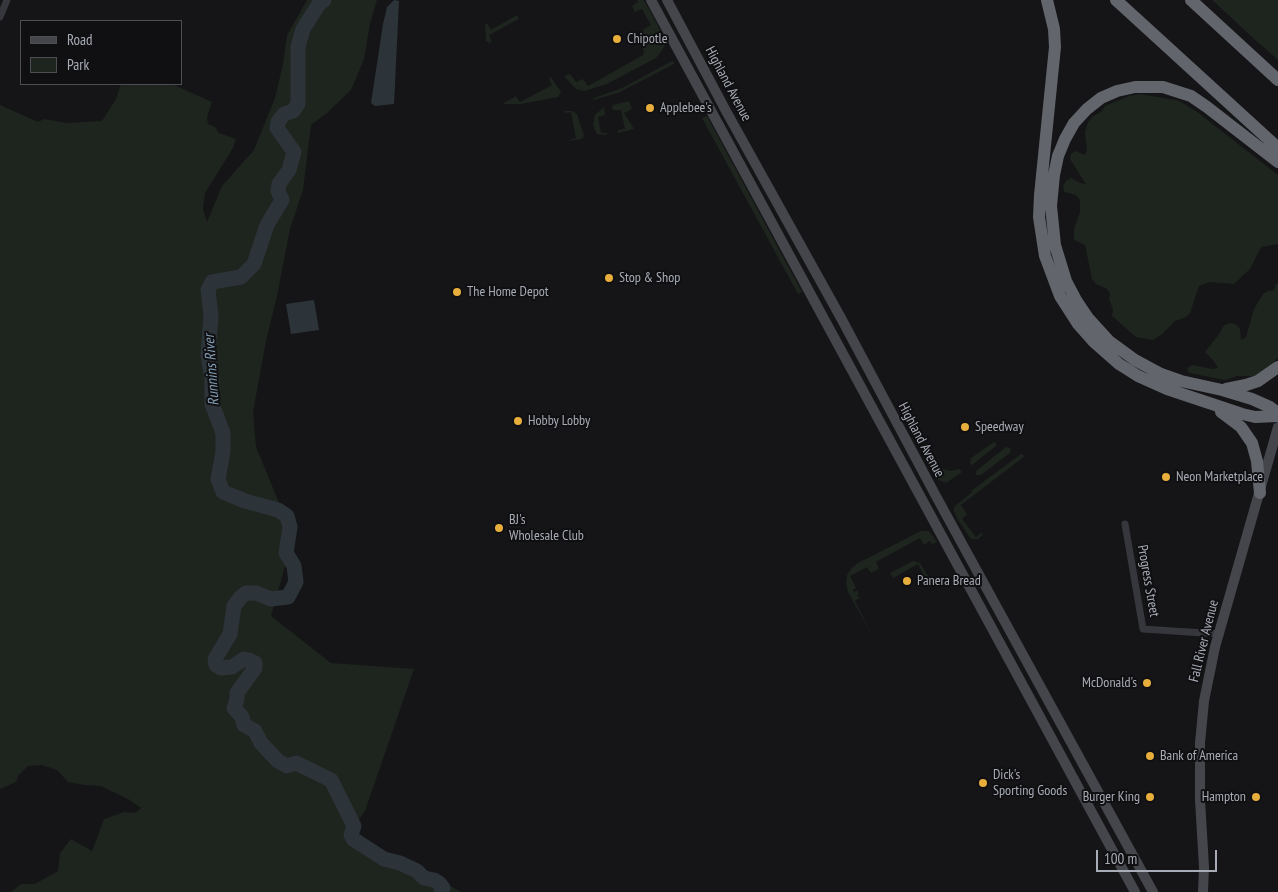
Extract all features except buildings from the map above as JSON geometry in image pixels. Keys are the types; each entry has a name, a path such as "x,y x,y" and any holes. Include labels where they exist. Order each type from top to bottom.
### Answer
{"highway":[{"path":"1048,0 1054,30 1055,47 1039,206 1043,246 1051,275 1060,296 1086,333 1119,364 1138,376 1187,396 1223,413 1236,422 1252,443 1256,455 1260,493"},
{"path":"1116,0 1278,148"},
{"path":"1191,0 1278,80"},
{"path":"1278,162 1191,96 1173,89 1145,86 1126,88 1109,94 1087,109 1069,130 1061,147 1056,165 1051,206 1055,245 1068,285 1088,318 1109,341 1144,366 1181,381 1222,390 1258,401 1278,414"},
{"path":"1222,390 1258,381 1278,368"},
{"path":"1187,396 1255,417 1278,414"}],"main road":[{"name":"Highland Avenue","path":"651,0 1135,892"},
{"name":"Highland Avenue","path":"667,0 1153,892"},
{"name":"Fall River Avenue","path":"1203,892 1204,867 1200,800 1200,743 1204,701 1218,634 1278,427"},
{"name":"Fall River Avenue","path":"1204,867 1211,892"}],"street":[{"path":"0,17 8,0"},
{"name":"Progress Street","path":"1125,524 1143,628 1218,634"}],"green space":[{"path":"307,0 377,0 370,24 364,59 351,90 327,113 311,125 303,190 290,229 253,412 256,447 280,505 286,563 271,616 331,663 414,669 365,811 351,831 363,841 372,856 382,865 429,874 461,892 11,892 21,884 35,884 58,871 60,853 71,839 92,851 104,819 124,812 135,813 141,808 128,799 101,786 68,782 57,770 42,765 28,766 18,776 16,782 0,789 0,105 38,122 44,119 67,123 102,121 116,99 121,85 174,85 212,102 207,117 208,124 215,127 219,133 236,139 233,148 205,193 203,209 207,222 222,186 254,150 275,98 287,35"},
{"path":"637,0 644,0 665,39 665,45 661,52 656,58 607,84 584,91 576,89 564,76 570,74 576,82 583,79 588,86 643,55 644,51 640,41 641,35 644,29 651,25 642,9 635,12 632,6 638,2"},
{"path":"1212,0 1278,0 1278,60 1251,36"},
{"path":"517,15 519,19 489,35 492,42 486,41 485,27 487,23 491,30"},
{"path":"672,61 674,64 618,93 593,100 622,88"},
{"path":"551,77 561,92 558,97 521,104 504,104 516,96 520,102 552,85 549,79"},
{"path":"1140,94 1181,102 1196,111 1278,175 1278,244 1261,247 1250,269 1234,284 1209,282 1199,286 1190,313 1186,317 1175,321 1153,340 1136,337 1112,316 1113,310 1109,299 1110,294 1107,289 1096,284 1092,279 1085,245 1074,240 1074,229 1080,212 1080,200 1076,195 1064,192 1063,186 1071,178 1086,184 1070,159 1071,154 1075,151 1085,155 1087,150 1085,132 1088,122 1092,117 1102,111 1105,106 1129,96"},
{"path":"629,101 632,109 624,113 634,129 618,133 618,130 625,129 621,110 614,110 612,108 613,105"},
{"path":"604,107 605,115 598,117 601,133 609,133 604,135 597,134 593,125 595,115"},
{"path":"564,111 572,111 577,114 584,136 581,139 569,141 576,138 571,112 565,113"},
{"path":"707,116 802,292 798,294 702,118"},
{"path":"1276,284 1278,284 1278,358 1260,374 1255,376 1237,376 1225,380 1189,373 1187,368 1192,365 1213,369 1218,368 1205,352 1226,324 1232,323 1237,325 1240,329 1241,340 1246,337 1254,309 1263,294 1274,290"},
{"path":"994,442 997,445 972,465 970,464 971,458"},
{"path":"1006,447 1010,448 1011,452 981,475 976,475 976,471"},
{"path":"1021,454 1025,456 961,505 967,514 962,519 976,537 981,533 983,534 978,539 971,539 958,520 954,507 971,491"},
{"path":"936,467 950,471 959,469 962,472 946,483 936,479 933,472"},
{"path":"921,531 929,531 937,542 932,544 930,541 924,545 920,538 876,562 879,569 871,573 867,567 850,576 856,588 853,590 854,592 857,590 858,597 861,597 855,601 873,637 848,592 846,584 847,575 858,563"},
{"path":"913,561 920,563 935,587 929,586 918,564 893,578 890,573"}],"shaded area":[{"path":"394,0 399,1 394,104 375,106 371,103 383,24 387,7"},
{"path":"314,300 319,330 291,334 286,304"}],"waterway":[{"name":"Runnins River","path":"324,0 319,4 303,29 298,47 298,104 293,111 284,114 278,122 277,128 294,152 289,170 279,184 278,191 282,200 267,225 254,264 241,277 212,282 208,290 211,316 208,355 212,379 212,404 223,433 223,452 218,479 223,492 245,501 278,510 287,516 290,527 286,553 294,566 296,582 288,597 271,599 256,593 246,593 240,598 234,606 230,634 215,659 216,665 221,668 232,667 244,659 255,663 255,668 237,693 234,708 242,717 244,725 255,731 261,743 278,761 287,766 296,763 331,780 354,826 351,835 353,839 384,859 400,863 417,871 424,878 439,883 443,888 441,892"}],"place":[{"name":"Chipotle","path":"617,39"},
{"name":"Applebee's","path":"650,108"},
{"name":"Stop & Shop","path":"609,278"},
{"name":"The Home Depot","path":"457,292"},
{"name":"Hobby Lobby","path":"518,421"},
{"name":"Speedway","path":"965,427"},
{"name":"Neon Marketplace","path":"1166,477"},
{"name":"BJ's Wholesale Club","path":"499,528"},
{"name":"Panera Bread","path":"907,581"},
{"name":"McDonald's","path":"1147,683"},
{"name":"Bank of America","path":"1150,756"},
{"name":"Dick's Sporting Goods","path":"983,783"},
{"name":"Burger King","path":"1150,797"},
{"name":"Hampton","path":"1256,797"}]}
